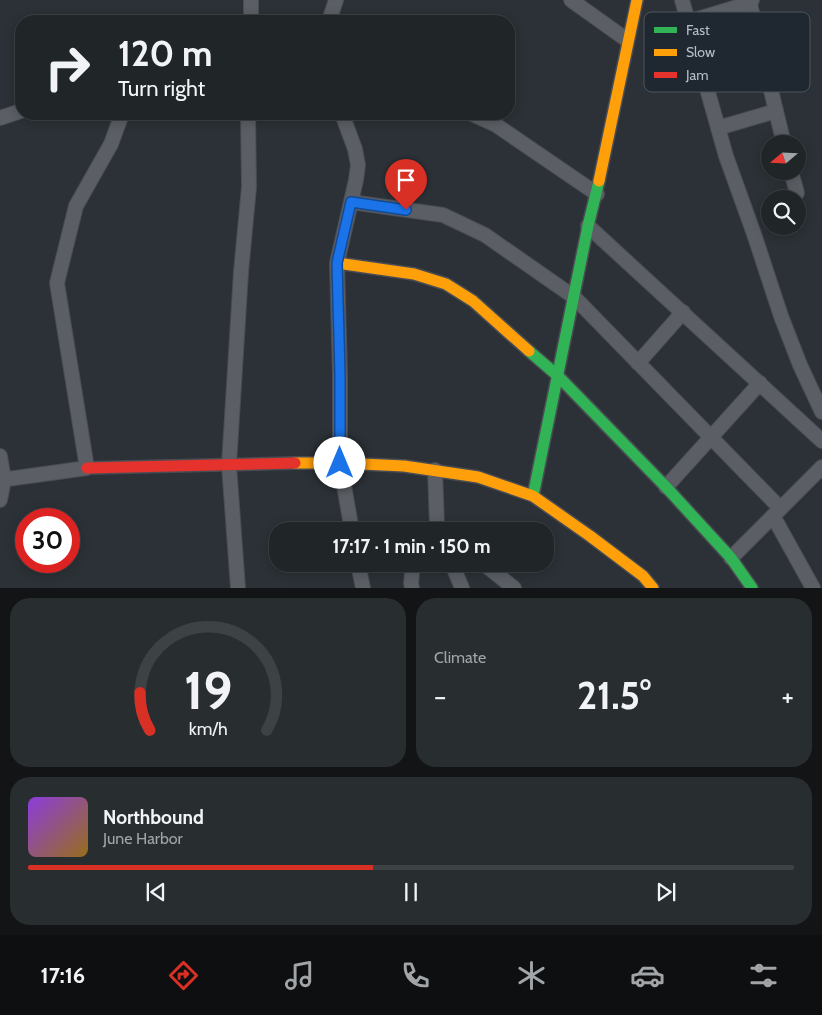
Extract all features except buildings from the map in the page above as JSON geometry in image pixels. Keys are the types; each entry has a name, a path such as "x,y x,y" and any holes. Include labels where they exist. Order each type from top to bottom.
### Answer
{"street":[{"path":"251,0 251,15"},
{"path":"331,15 336,0"},
{"path":"571,0 627,40"},
{"path":"533,496 636,0"},
{"path":"718,12 751,1"},
{"path":"708,92 726,156 781,316 800,365 822,412"},
{"path":"772,92 782,135"},
{"path":"718,128 776,111"},
{"path":"0,118 15,114"},
{"path":"86,468 57,283 76,206 111,144 120,120"},
{"path":"238,588 229,465 240,272 249,187 248,120"},
{"path":"344,120 355,149 358,165 337,263 340,463 350,522"},
{"path":"485,120 496,125 596,194"},
{"path":"351,202 443,215 485,235 574,297 711,438 776,512 813,588"},
{"path":"588,226 822,441"},
{"path":"337,263 414,274 446,284 473,301 558,376 666,487 731,558 752,588"},
{"path":"638,363 683,312"},
{"path":"666,487 760,383"},
{"path":"0,456 2,480 0,500"},
{"path":"2,480 86,468 271,463 340,463 404,466 478,477 533,496 628,565 653,588"},
{"path":"731,558 822,467"},
{"path":"435,470 438,522"},
{"path":"360,572 363,588"},
{"path":"412,588 413,572"},
{"path":"455,572 462,588"},
{"path":"494,572 514,588"}],"traffic: fast":[{"path":"533,496 588,226 599,181"},
{"path":"529,351 558,376 666,487 731,558 752,588"}],"traffic: slow":[{"path":"599,181 637,0"},
{"path":"337,263 414,274 446,284 473,301 529,351"},
{"path":"295,463 404,466 478,477 533,496 643,576 653,588"}],"traffic: jam":[{"path":"87,468 295,463"}],"route":[{"path":"340,463 337,263 351,202 406,210"}]}
